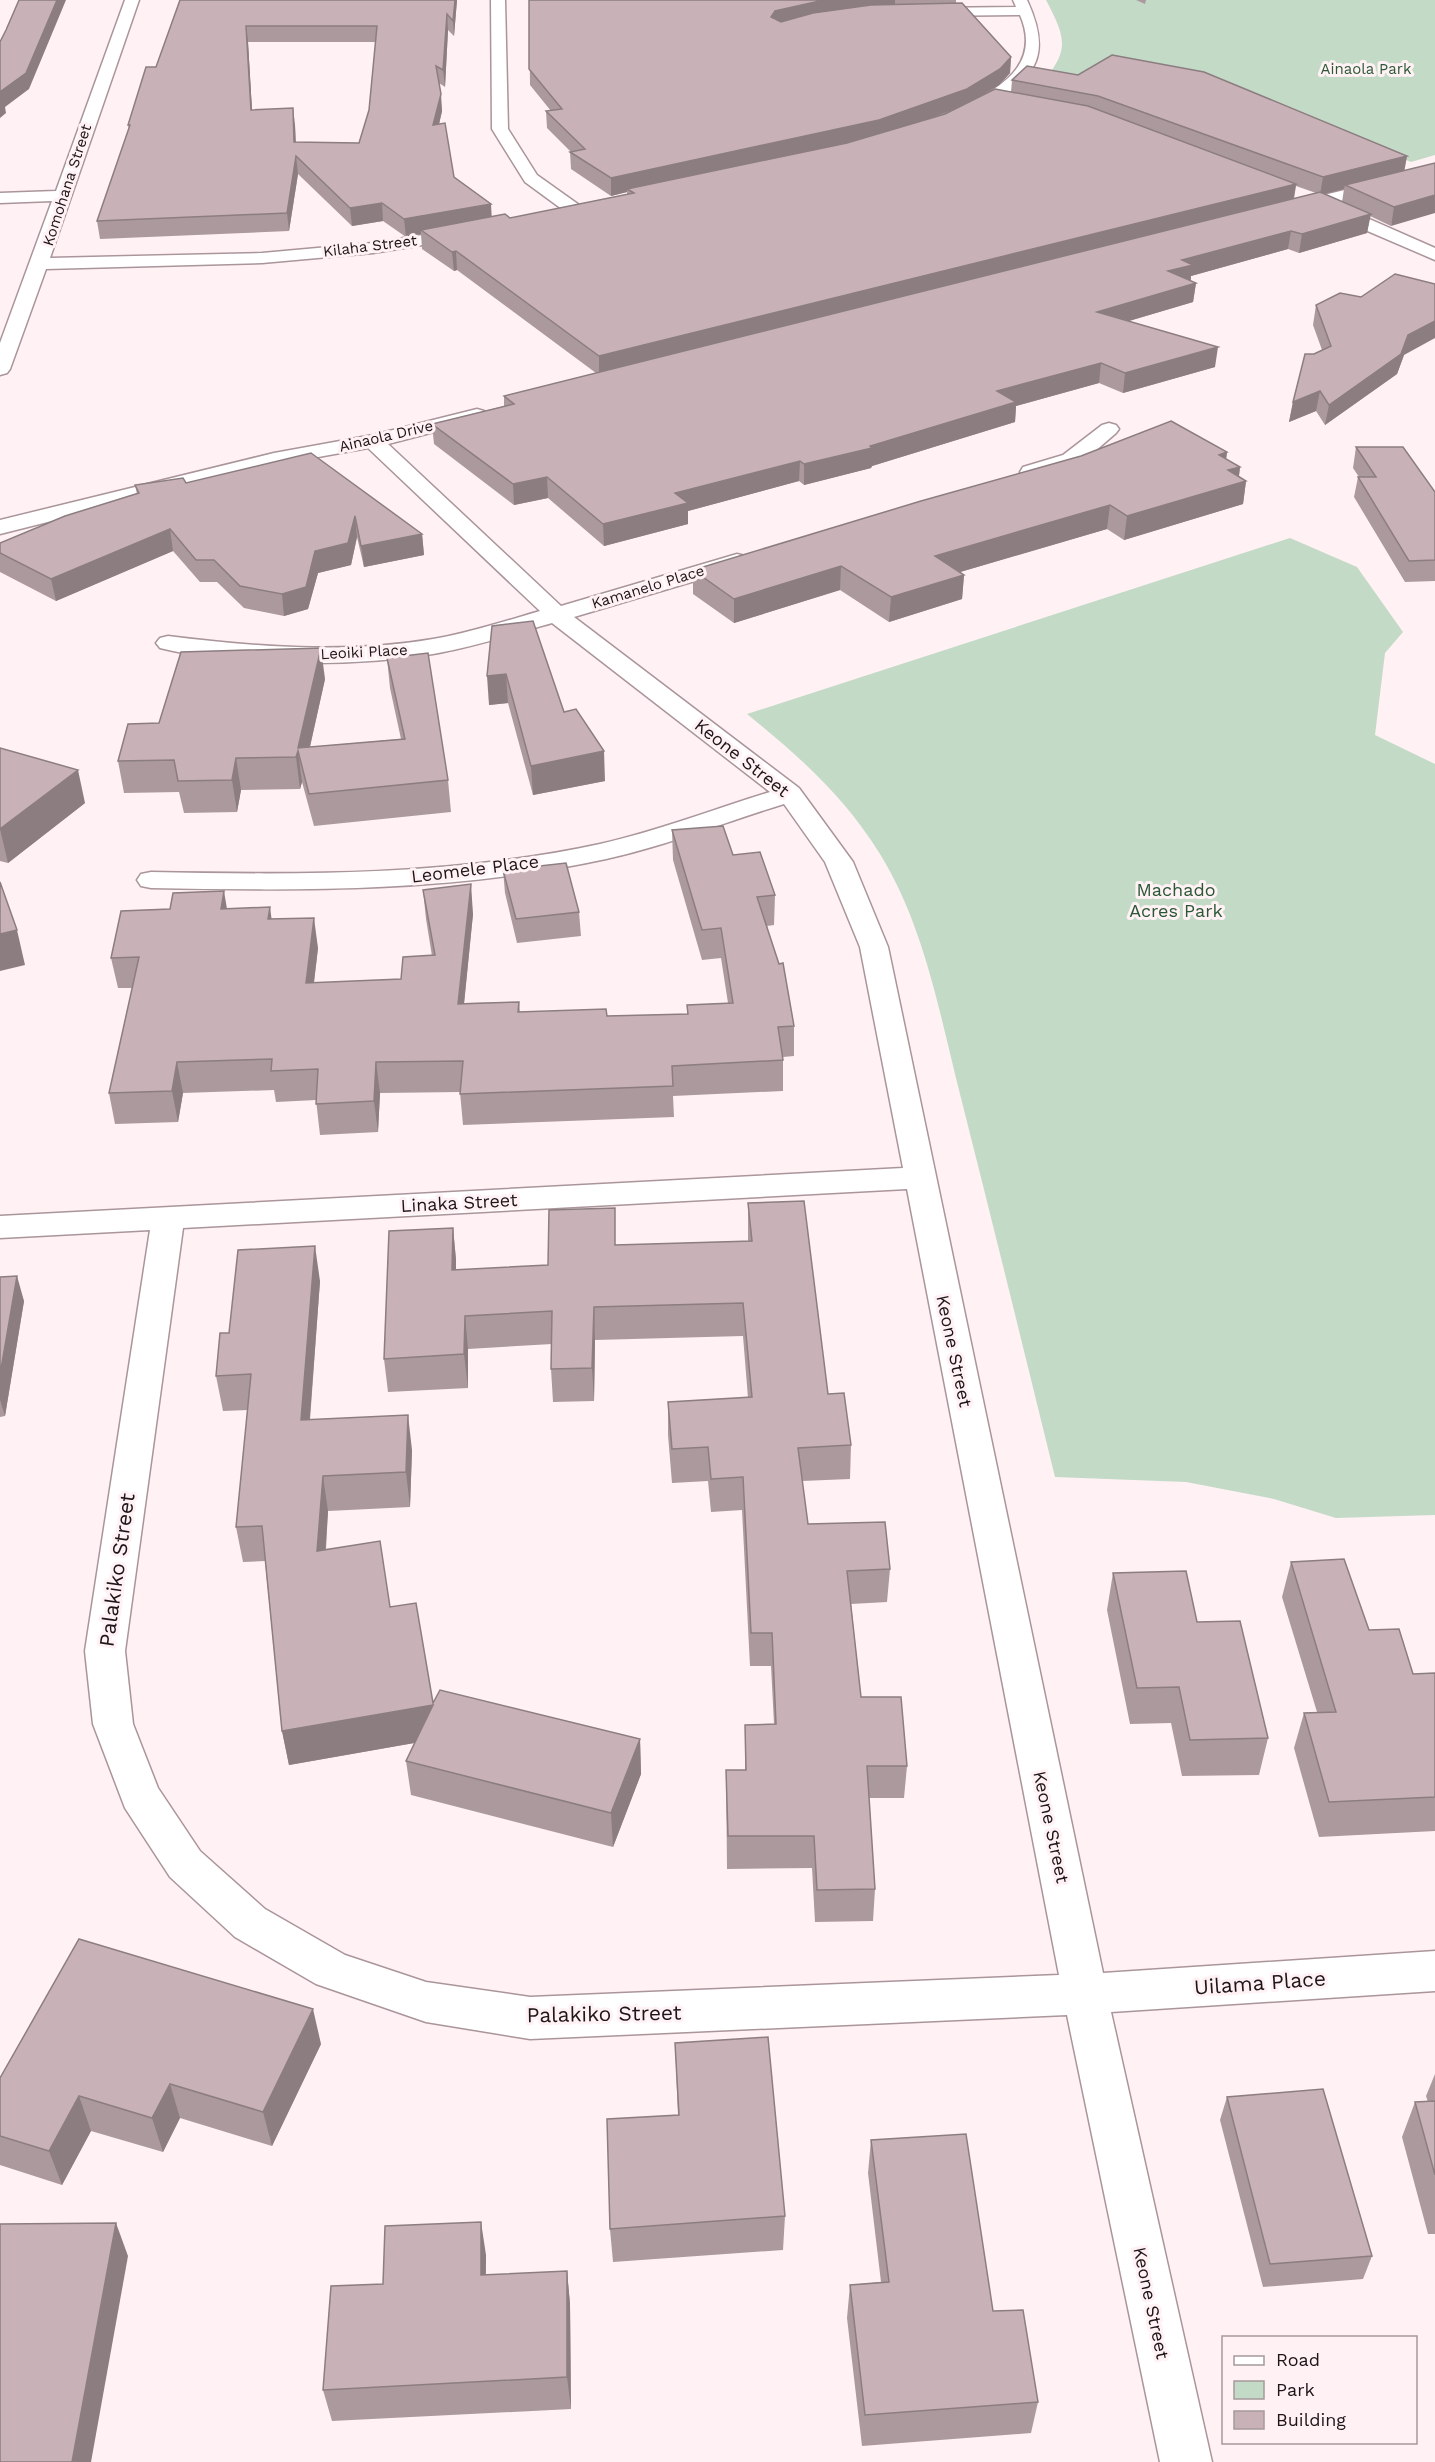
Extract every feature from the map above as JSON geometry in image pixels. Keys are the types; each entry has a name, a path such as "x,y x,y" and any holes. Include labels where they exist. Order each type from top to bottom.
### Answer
{"street":[{"name":"Komohana Street","path":"0,369 41,264 62,196 132,0"},
{"path":"498,0 500,129 531,178 582,210 555,215"},
{"path":"908,13 1023,5 1033,26 1035,50 1021,75 990,99 950,120"},
{"path":"990,99 1013,104"},
{"path":"1272,214 1435,173"},
{"path":"1284,190 1318,202 1435,255"},
{"path":"0,198 62,196"},
{"name":"Kilaha Street","path":"41,264 261,258 373,248 481,230"},
{"name":"Ainaola Drive","path":"0,527 274,459 373,441 500,409"},
{"path":"1014,477 1071,460 1109,429"},
{"name":"Keone Street","path":"373,441 557,615 790,794 839,862 874,947 1085,1994 1186,2462"},
{"name":"Kamanelo Place","path":"557,615 763,553"},
{"name":"Leoiki Place","path":"168,643 230,651 296,655 363,654 431,647 557,615"},
{"name":"Leomele Place","path":"151,880 297,883 451,876 605,851 790,794"},
{"name":"Linaka Street","path":"0,1227 919,1178"},
{"name":"Palakiko Street","path":"168,1218 105,1651 113,1724 140,1796 186,1864 250,1923 342,1974 426,2002 530,2018 1085,1994"},
{"name":"Uilama Place","path":"1085,1994 1435,1971"}],"green space":[{"name":"Ainaola Park","path":"1046,0 1435,0 1435,155 1411,162 1285,110 1075,99 1038,88 1055,65 1062,46 1058,26"},
{"name":"Machado Acres Park","path":"1290,538 1357,567 1403,632 1385,653 1375,735 1435,764 1435,1515 1336,1518 1274,1499 1186,1482 1055,1477 938,1004 909,911 880,854 851,814 820,778 747,714"}],"building":[{"path":"19,0 57,0 26,73 0,92 0,42"},
{"path":"180,0 455,0 453,21 447,14 443,70 436,66 441,94 433,125 445,123 454,177 491,204 404,219 382,203 350,208 296,156 287,213 97,221 130,125 128,125 146,67 156,67","holes":["246,26 377,26 369,110 359,143 294,142 293,108 251,110"]},
{"path":"529,0 824,0 775,11 771,17 781,22 813,13 871,5 962,3 1011,57 1000,69 967,89 879,120 611,178 570,152 585,149 546,111 562,109 529,69"},
{"path":"1112,55 1204,72 1407,156 1323,177 1098,96 1012,80 1027,66 1078,75"},
{"path":"995,89 1088,106 1296,184 599,356 456,251 452,252 421,230 505,214 510,218 634,193 627,189 847,143 945,114"},
{"path":"1435,163 1435,195 1394,207 1345,185"},
{"path":"1320,192 1371,214 1302,234 1291,231 1182,260 1193,265 1168,271 1196,283 1097,312 1218,347 1125,373 1101,363 997,391 1016,402 870,446 872,448 804,464 800,461 675,493 688,503 603,524 547,477 513,484 432,424 514,404 504,396"},
{"path":"1395,274 1435,284 1435,321 1408,335 1401,354 1329,405 1320,391 1293,402 1305,354 1314,354 1331,346 1316,305 1340,293 1361,297"},
{"path":"1171,421 1227,452 1219,455 1240,467 1228,470 1246,481 1127,516 1110,505 935,556 964,575 891,597 841,566 734,599 693,570 921,501 1081,456"},
{"path":"1356,447 1403,447 1435,492 1435,560 1409,561 1358,477 1376,477"},
{"path":"311,453 422,534 361,546 355,516 348,543 315,551 306,587 282,594 240,586 214,560 196,560 170,529 51,579 0,553 0,543 65,516 139,493 135,485 183,478 186,483"},
{"path":"533,621 564,712 576,709 604,751 531,766 506,674 487,676 492,626"},
{"path":"321,648 298,748 405,739 387,658 428,653 448,780 309,794 298,751 296,757 236,758 232,780 178,781 174,760 118,761 128,724 159,723 181,652"},
{"path":"0,748 78,770 0,829"},
{"path":"723,826 733,855 760,852 775,895 757,897 779,964 783,963 794,1026 778,1027 783,1060 672,1066 673,1086 460,1094 463,1061 376,1062 374,1101 316,1104 318,1069 271,1071 272,1059 177,1062 172,1091 109,1093 139,957 111,958 121,911 170,909 173,893 224,891 221,909 270,907 268,919 314,918 306,983 401,979 403,957 435,955 423,890 471,884 458,1004 519,1002 518,1012 606,1009 607,1016 688,1014 687,1005 733,1003 721,928 702,930 672,830"},
{"path":"566,863 579,912 516,919 503,870"},
{"path":"0,882 17,930 0,934"},
{"path":"804,1201 828,1394 844,1393 851,1445 798,1448 808,1524 885,1522 890,1569 847,1571 861,1697 901,1697 907,1766 867,1766 875,1889 817,1890 814,1836 728,1836 726,1770 746,1770 745,1725 776,1724 772,1633 751,1633 743,1477 711,1479 708,1447 672,1449 668,1402 752,1397 743,1303 594,1307 592,1368 551,1369 552,1311 465,1316 464,1354 384,1359 389,1231 453,1228 452,1270 548,1265 549,1210 615,1208 615,1245 752,1241 748,1203"},
{"path":"315,1246 301,1420 408,1415 406,1472 323,1476 317,1551 380,1541 390,1607 416,1603 433,1703 440,1690 640,1739 611,1813 406,1761 433,1705 282,1731 262,1526 236,1527 251,1374 216,1376 220,1333 229,1333 238,1250"},
{"path":"17,1276 0,1375 0,1277"},
{"path":"1344,1559 1369,1630 1399,1629 1413,1674 1435,1673 1435,1797 1329,1802 1304,1713 1336,1712 1291,1562"},
{"path":"1186,1571 1197,1622 1240,1621 1268,1738 1190,1740 1179,1687 1137,1688 1113,1573"},
{"path":"79,1939 313,2009 263,2112 170,2084 152,2118 79,2096 49,2151 0,2136 0,2078"},
{"path":"768,2037 785,2216 610,2229 607,2119 679,2115 675,2043"},
{"path":"1323,2089 1372,2256 1270,2264 1227,2097"},
{"path":"1435,2101 1435,2175 1415,2102"},
{"path":"966,2134 993,2311 1023,2310 1038,2402 865,2415 850,2285 889,2282 871,2140"},
{"path":"481,2222 481,2275 567,2271 567,2377 323,2390 331,2286 383,2284 385,2226"},
{"path":"116,2223 72,2462 0,2462 0,2224"}]}
